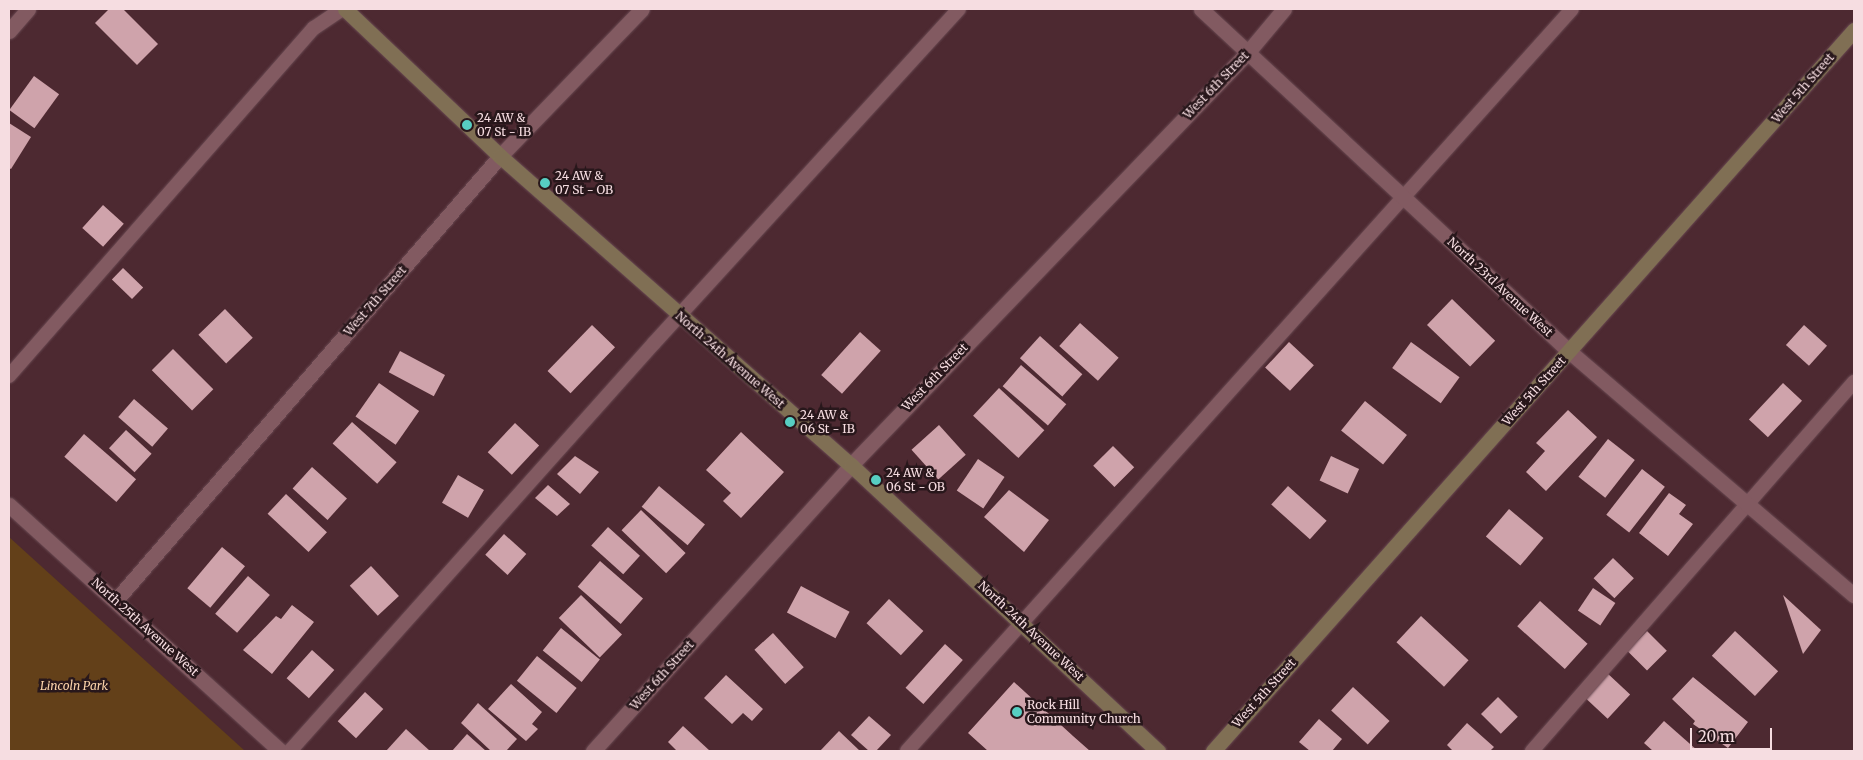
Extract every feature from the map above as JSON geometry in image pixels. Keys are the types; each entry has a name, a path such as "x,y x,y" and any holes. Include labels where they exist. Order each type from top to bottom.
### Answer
{"street":[{"path":"9,31 28,9"},
{"name":"North 24th Avenue West","path":"344,9 500,156 679,316 851,465 1023,623 1158,751"},
{"name":"West 7th Street","path":"116,600 500,156 642,9"},
{"name":"North 23rd Avenue West","path":"1201,9 1570,352 1854,595"},
{"name":"West 6th Street","path":"593,751 851,465 1248,52 1284,9"},
{"name":"West 5th Street","path":"1213,751 1570,352 1854,30"},
{"name":"North 25th Avenue West","path":"9,505 116,600 280,751"}],"lane":[{"path":"9,376 314,28 344,9"},
{"path":"290,751 679,316 959,9"},
{"path":"907,751 1572,9"},
{"path":"1532,751 1854,382"}],"green space":[{"name":"Lincoln Park","path":"9,537 245,751 9,751"}],"building":[{"path":"109,9 123,9 158,44 137,65 95,23"},
{"path":"34,76 59,94 34,128 9,110"},
{"path":"9,123 31,137 11,169 9,168"},
{"path":"103,205 124,224 103,247 82,228"},
{"path":"123,268 143,287 132,299 112,280"},
{"path":"1452,299 1495,341 1470,367 1427,325"},
{"path":"225,309 253,338 226,363 198,335"},
{"path":"1080,323 1119,358 1098,381 1059,346"},
{"path":"592,325 615,347 571,393 548,371"},
{"path":"1804,325 1827,346 1809,366 1786,345"},
{"path":"860,332 881,351 842,394 821,375"},
{"path":"1040,336 1082,374 1062,396 1020,358"},
{"path":"1289,342 1314,365 1290,391 1265,368"},
{"path":"1411,342 1460,377 1441,403 1392,368"},
{"path":"173,349 213,389 192,411 152,370"},
{"path":"400,351 445,375 434,396 389,372"},
{"path":"1021,365 1066,404 1048,425 1003,386"},
{"path":"379,383 419,411 396,445 355,417"},
{"path":"1783,383 1802,401 1768,437 1749,420"},
{"path":"999,388 1044,430 1018,458 973,416"},
{"path":"134,399 168,429 152,447 118,417"},
{"path":"1365,401 1407,435 1383,465 1341,431"},
{"path":"1568,410 1597,437 1546,491 1526,472 1545,451 1536,443"},
{"path":"352,422 397,462 377,484 333,444"},
{"path":"515,423 539,446 512,475 488,452"},
{"path":"939,425 966,455 938,479 912,450"},
{"path":"126,430 152,454 135,472 109,448"},
{"path":"741,432 784,472 741,518 723,501 731,493 706,470"},
{"path":"84,434 136,479 116,502 64,457"},
{"path":"1608,439 1635,460 1605,498 1578,477"},
{"path":"1113,446 1134,467 1114,487 1093,466"},
{"path":"575,456 599,472 580,494 557,474"},
{"path":"1331,456 1359,469 1348,494 1320,480"},
{"path":"978,459 1005,477 983,508 957,491"},
{"path":"312,467 347,498 328,520 293,489"},
{"path":"1642,469 1665,487 1629,533 1606,515"},
{"path":"458,475 484,490 468,518 442,503"},
{"path":"548,485 570,504 557,516 535,498"},
{"path":"659,486 705,525 688,545 642,507"},
{"path":"1288,486 1327,521 1310,539 1271,505"},
{"path":"1009,490 1049,520 1024,552 984,517"},
{"path":"1669,493 1686,505 1679,514 1693,524 1668,556 1639,533"},
{"path":"286,494 327,532 309,552 268,514"},
{"path":"1509,509 1543,538 1520,566 1486,537"},
{"path":"641,510 686,553 666,573 622,530"},
{"path":"608,527 640,556 623,574 591,546"},
{"path":"504,534 526,554 508,575 485,555"},
{"path":"222,547 245,566 210,608 187,588"},
{"path":"1613,558 1634,578 1614,598 1594,578"},
{"path":"600,561 643,598 621,624 578,587"},
{"path":"371,566 399,596 378,616 350,586"},
{"path":"248,576 270,595 237,633 215,614"},
{"path":"801,586 850,612 835,638 787,612"},
{"path":"1593,588 1615,603 1600,625 1578,610"},
{"path":"581,595 622,635 600,658 559,618"},
{"path":"1783,595 1821,630 1803,654"},
{"path":"889,599 923,631 901,655 866,623"},
{"path":"1540,601 1588,644 1565,669 1517,626"},
{"path":"292,605 314,622 272,674 243,650 276,616 281,619"},
{"path":"1421,616 1469,660 1444,687 1396,642"},
{"path":"561,628 600,659 582,682 543,651"},
{"path":"1647,631 1667,651 1647,671 1627,651"},
{"path":"1735,631 1778,671 1755,696 1712,656"},
{"path":"773,633 804,667 785,684 754,650"},
{"path":"945,644 963,660 923,704 906,688"},
{"path":"312,650 334,670 309,698 287,678"},
{"path":"537,656 577,688 556,713 517,681"},
{"path":"1606,672 1630,695 1608,719 1583,696"},
{"path":"726,675 763,709 752,721 743,713 732,724 704,698"},
{"path":"1693,677 1748,722 1728,748 1693,724 1695,721 1672,699"},
{"name":"Rock Hill Community Church","path":"1014,682 1090,751 988,751 968,733"},
{"path":"511,684 542,712 532,724 538,729 526,741 488,709"},
{"path":"1353,687 1390,721 1368,745 1331,710"},
{"path":"365,692 383,709 356,738 338,721"},
{"path":"1498,697 1518,717 1501,734 1481,714"},
{"path":"478,703 517,739 506,751 491,751 461,723"},
{"path":"869,716 891,735 876,751 869,751 851,735"},
{"path":"1319,719 1342,739 1332,751 1310,751 1299,742"},
{"path":"1664,721 1698,751 1653,751 1644,743"},
{"path":"1467,723 1494,747 1490,751 1453,751 1447,745"},
{"path":"683,726 710,751 677,751 668,742"},
{"path":"406,729 430,751 386,751"},
{"path":"839,731 860,751 820,751"},
{"path":"467,734 486,751 452,751"}],"place":[{"name":"24 AW & 07 St - IB","path":"467,125"},
{"name":"24 AW & 07 St - OB","path":"545,183"},
{"name":"24 AW & 06 St - IB","path":"790,422"},
{"name":"24 AW & 06 St - OB","path":"876,480"},
{"name":"Rock Hill Community Church","path":"1017,712"}]}
